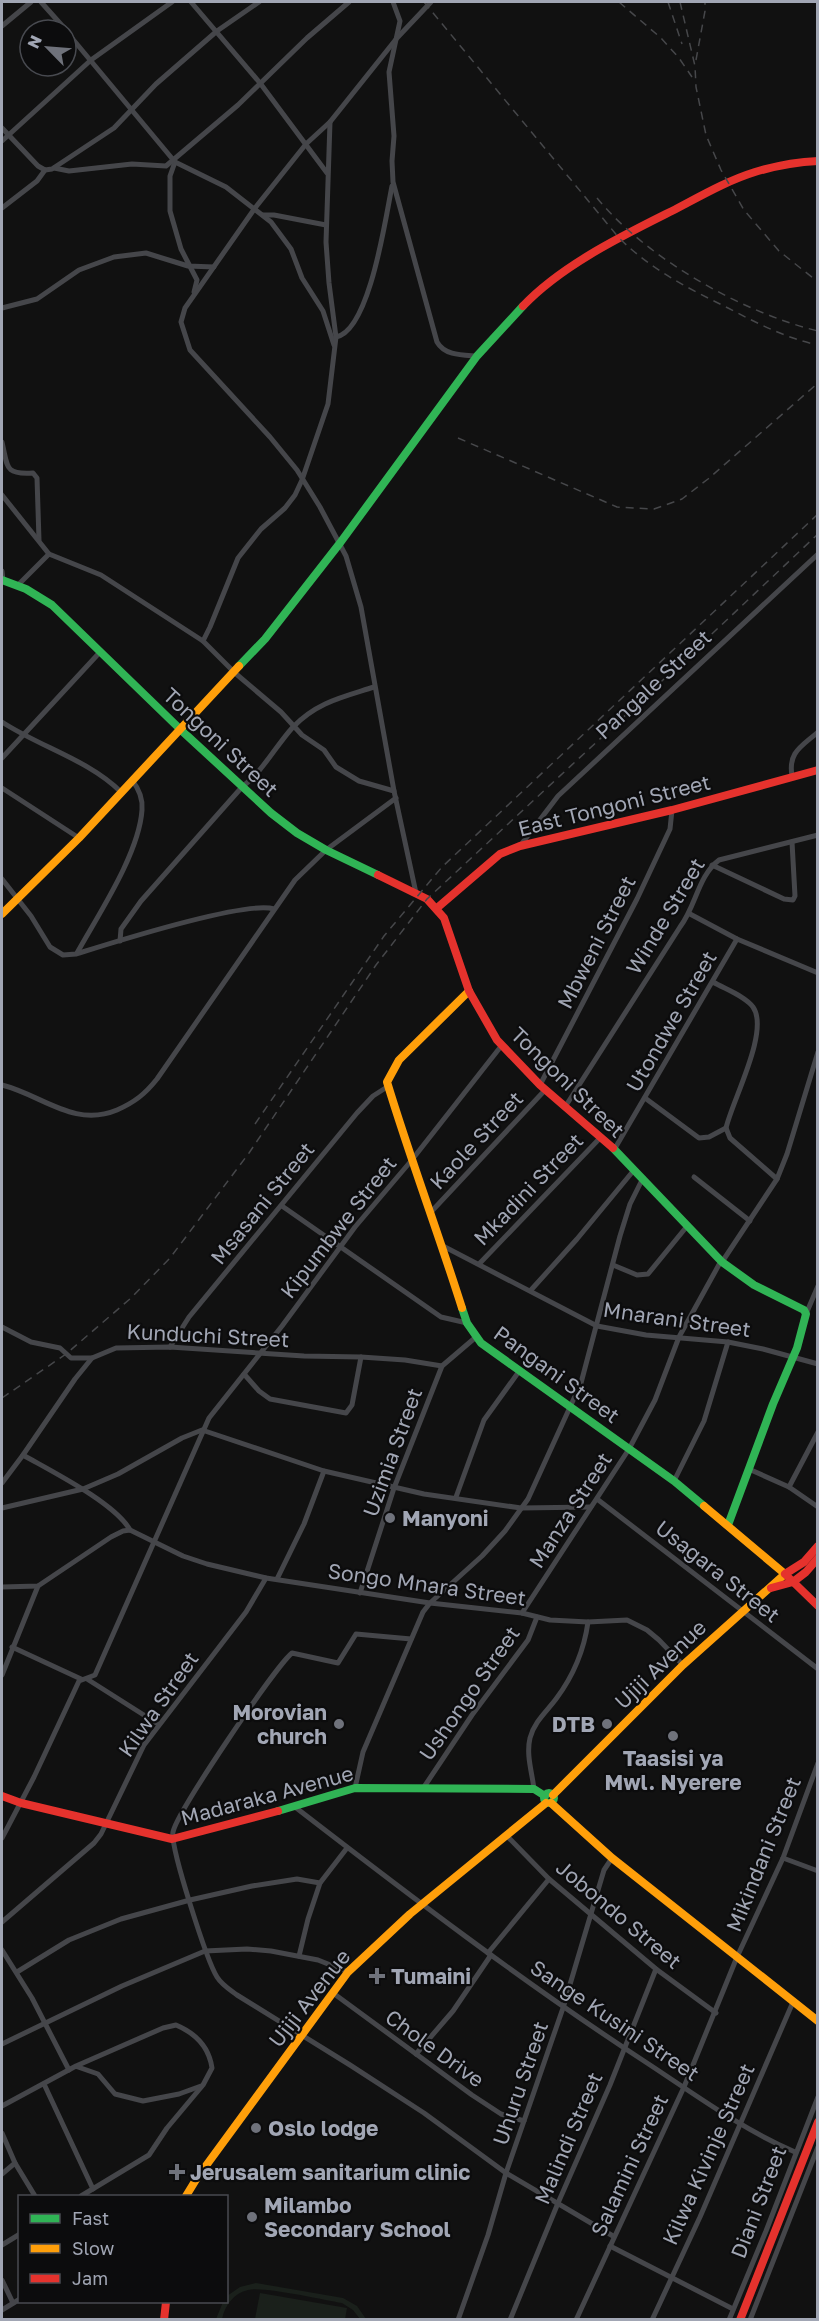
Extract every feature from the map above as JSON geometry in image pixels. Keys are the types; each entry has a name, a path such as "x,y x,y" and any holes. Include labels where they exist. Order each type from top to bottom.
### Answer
{"main road":[{"path":"2,914 79,838 265,639 340,543 477,356 535,294 619,238 728,182 767,169 800,162 818,161"},
{"name":"Tongoni Street","path":"2,580 18,585 52,605 242,787 297,833 326,850 427,898 444,918 469,991 484,1020 502,1045 543,1087 615,1150 721,1262 754,1285 796,1305 806,1314"},
{"name":"East Tongoni Street","path":"437,908 483,867 501,854 520,846 672,810 818,770"},
{"path":"387,1087 390,1074 399,1060 469,991"},
{"name":"Pangani Street","path":"387,1087 467,1323 476,1337 492,1352 674,1481 728,1525 816,1603"},
{"path":"728,1525 803,1330 806,1314"},
{"path":"785,1574 804,1562 818,1545"},
{"path":"770,1588 793,1582 818,1558"},
{"path":"803,1592 802,1584 806,1572"},
{"name":"Ujiji Avenue","path":"187,2195 348,1972 387,1933 549,1799 683,1665 785,1574"},
{"name":"Madaraka Avenue","path":"2,1796 21,1803 172,1839 295,1807 355,1788 534,1789"},
{"path":"534,1789 549,1799 612,1858 818,2021"},
{"path":"740,2319 815,2138 818,2122"},
{"path":"164,2319 166,2303"}],"street":[{"path":"2,26 31,2"},
{"path":"41,2 55,18"},
{"path":"2,141 91,60 172,2"},
{"path":"191,2 260,83 327,173"},
{"path":"2,208 37,182 45,170 54,168 104,135 156,84 217,31 259,2"},
{"path":"54,168 72,171 132,164 164,167 174,161 238,105 349,2"},
{"path":"393,2 400,16 389,72 394,136 393,182 438,342 444,350 452,353 477,356"},
{"path":"416,893 374,687 361,607 340,543 302,480 270,437 190,350 181,322 185,308 255,208 306,144 330,122 397,38 431,2"},
{"path":"78,44 174,161 226,187 255,208 276,229 291,249 302,278 323,311 335,345"},
{"path":"203,641 238,558 261,529 285,508 295,495 328,404 336,337 329,283 326,225 330,122"},
{"path":"2,128 36,164 45,170"},
{"path":"174,161 170,176 170,211 173,229 188,266 197,280 192,299"},
{"path":"336,337 343,334 357,316 370,285 383,236 393,182"},
{"path":"262,215 274,215 326,225"},
{"path":"2,308 37,299 79,270 114,257 146,253 188,266 214,267"},
{"path":"2,442 8,466 12,472 33,473 37,478 39,542"},
{"path":"2,495 49,554 101,574 203,641 235,673 281,712 302,735 324,750 336,767 359,781 394,791"},
{"path":"18,585 49,554"},
{"name":"Pangale Street","path":"520,846 558,796 818,554"},
{"path":"2,571 2,580"},
{"path":"2,758 101,651"},
{"path":"120,940 121,929 141,901 242,787 254,778 294,726 333,699 374,687"},
{"path":"2,722 21,735 98,771 121,792"},
{"path":"792,776 790,760 818,732"},
{"path":"76,954 115,884 136,837 142,806 139,789 132,780"},
{"path":"2,788 79,838"},
{"path":"2,1085 49,1105 86,1116 114,1111 140,1098 157,1079 295,880 326,850 396,798"},
{"name":"Mbweni Street","path":"543,1087 670,829 672,810"},
{"name":"Winde Street","path":"565,1107 690,914 706,873 712,865 718,860 818,836"},
{"path":"712,865 784,899 793,900 795,896 792,842"},
{"path":"2,879 31,916 50,947 63,955 76,954 120,940 219,915 262,907 274,909"},
{"path":"690,914 737,939 818,973"},
{"name":"Utondwe Street","path":"615,1150 737,939"},
{"path":"713,982 748,1002 755,1010 757,1020 753,1046 726,1128 730,1138 777,1179"},
{"name":"Kipumbwe Street","path":"2,1838 71,1696 84,1679 96,1675 156,1542 202,1430 219,1403 502,1045"},
{"name":"Manza Street","path":"522,1613 629,1449 655,1400 679,1337 721,1262 777,1179 817,1055"},
{"name":"Msasani Street","path":"170,1347 180,1330 357,1113 373,1096 387,1087"},
{"name":"Kaole Street","path":"431,1212 517,1122 543,1087"},
{"path":"645,1098 699,1138 709,1137 726,1128"},
{"name":"Mkadini Street","path":"480,1263 600,1137"},
{"path":"531,1290 634,1170"},
{"path":"694,1177 750,1221"},
{"path":"355,1788 363,1752 411,1639 430,1603 482,1556 505,1531 531,1493 581,1383 630,1204 643,1178"},
{"path":"282,1206 441,1317 467,1323"},
{"path":"613,1265 637,1275 648,1274 688,1225"},
{"name":"Mnarani Street","path":"441,1245 480,1263 597,1326 646,1335 728,1342 818,1364"},
{"path":"806,1314 818,1286"},
{"path":"2,1327 31,1342 62,1349 71,1358 92,1358"},
{"path":"180,1330 179,1340 184,1348"},
{"name":"Uzimia Street","path":"360,1593 394,1488 442,1366 476,1337"},
{"path":"674,1481 704,1421 728,1342"},
{"name":"Kunduchi Street","path":"92,1358 116,1348 170,1347 405,1360 442,1366"},
{"path":"244,1374 259,1392 270,1399 346,1413 352,1405 361,1357"},
{"path":"2,1483 75,1378 92,1358"},
{"path":"456,1497 484,1420 520,1370"},
{"path":"2,1508 83,1489 202,1430 324,1471 394,1488 521,1508 591,1508"},
{"path":"789,1488 817,1436"},
{"path":"2,1587 38,1586 111,1538 130,1530 123,1520 83,1489 23,1455"},
{"path":"751,1470 789,1488 818,1507"},
{"path":"278,1579 308,1515 324,1471"},
{"name":"Usagara Street","path":"597,1499 818,1669"},
{"name":"Songo Mnara Street","path":"130,1530 172,1551 207,1564 266,1578 430,1603 522,1613 537,1617 588,1622 619,1619 636,1624 659,1640 683,1665"},
{"name":"Kilwa Street","path":"2,1922 94,1843 144,1745 246,1612 266,1578"},
{"path":"2,1675 38,1586"},
{"name":"Ushongo Street","path":"424,1787 472,1715 528,1640 537,1617"},
{"path":"534,1789 530,1764 530,1739 533,1729 575,1670 585,1644 588,1622"},
{"path":"411,1639 356,1634 338,1663 297,1653 288,1656 278,1667 179,1818 172,1839 205,1951 223,1985 424,2113 506,2173 613,2236"},
{"path":"12,1647 84,1679 158,1724"},
{"name":"Mikindani Street","path":"737,1957 783,1858 818,1763"},
{"name":"Sange Kusini Street","path":"295,1807 563,2007 739,2123 795,2152"},
{"name":"Jobondo Street","path":"506,1835 549,1879 656,1969 716,2013"},
{"path":"299,1956 308,1918 320,1883 347,1848"},
{"name":"Uhuru Street","path":"458,2319 467,2298 506,2173 563,2007 604,1870 612,1858"},
{"path":"783,1858 818,1871"},
{"path":"17,1972 69,1940 90,1930 190,1900 282,1881 308,1879 320,1883"},
{"path":"416,2054 453,2011 490,1954 549,1879"},
{"path":"2,2044 122,1986 205,1951 247,1949 299,1956 348,1972"},
{"path":"2,1950 17,1972 69,2070"},
{"name":"Salamini Street","path":"576,2319 684,2087 737,1957"},
{"name":"Malindi Street","path":"510,2319 610,2085 656,1969"},
{"name":"Chole Drive","path":"333,1993 501,2114 524,2121"},
{"name":"Kilwa Kivinje Street","path":"652,2319 793,2002"},
{"path":"2,2106 69,2070 163,2028 176,2025 198,2040 208,2053 212,2068 203,2085 167,2128 149,2155 83,2195"},
{"path":"76,2067 98,2074 115,2094 143,2102 179,2094 203,2085"},
{"path":"44,2084 93,2189"},
{"name":"Diani Street","path":"729,2319 818,2097"},
{"path":"2,2133 15,2163 34,2195"},
{"path":"750,2319 818,2147"},
{"path":"2,2174 15,2163"},
{"path":"2,2245 18,2235"},
{"path":"610,2246 733,2309"},
{"path":"2,2280 13,2303"},
{"path":"2,2310 18,2300"}],"shaded area":[{"path":"256,2283 343,2298 357,2306 366,2319 360,2319 353,2310 342,2303 256,2289 234,2297 225,2309 222,2319 216,2319 223,2303 228,2303 228,2295 240,2287"},
{"path":"260,2293 347,2308 345,2319 255,2319"}],"railway":[{"path":"424,2 619,238 632,250 657,269 698,293 771,330 818,345"},
{"path":"619,2 661,38 692,77"},
{"path":"668,2 682,44"},
{"path":"680,2 695,66 696,87 706,135 721,170 744,210 779,251 818,282"},
{"path":"696,60 705,2"},
{"path":"597,198 642,242 698,280 759,311 818,331"},
{"path":"458,438 617,507 654,509 682,499 818,383"},
{"path":"255,1124 384,936 442,867 818,514"},
{"path":"2,1398 66,1354 131,1298 170,1258 249,1153 376,965 427,899 818,534"}],"traffic: fast":[{"path":"239,666 265,639 340,543 477,356 523,306"},
{"path":"2,580 26,589 52,605 271,813 297,833 326,850 378,875"},
{"path":"613,1148 722,1262 754,1285 804,1310 806,1314 797,1348 773,1404 728,1525"},
{"path":"462,1308 467,1323 481,1343 674,1481 704,1506"},
{"path":"278,1811 355,1788 534,1789 545,1796"},
{"path":"549,1793 554,1798 549,1803 544,1798 549,1793"}],"traffic: slow":[{"path":"2,914 79,838 239,666"},
{"path":"462,1308 387,1082 399,1060 469,991"},
{"path":"553,1795 683,1665 785,1574 704,1506"},
{"path":"187,2195 348,1972 410,1914 546,1803"},
{"path":"551,1803 612,1858 818,2021"}],"traffic: jam":[{"path":"523,306 556,277 593,252 713,190 763,170 794,163 818,161"},
{"path":"437,908 500,854 520,846 672,810 818,770"},
{"path":"378,875 427,899 444,918 469,991 497,1040 540,1085 613,1148"},
{"path":"818,1546 804,1562 785,1574 818,1606"},
{"path":"793,1582 818,1558"},
{"path":"771,1588 793,1582"},
{"path":"2,1796 21,1803 172,1839 278,1811"},
{"path":"740,2320 818,2122"},
{"path":"164,2320 166,2303"}],"place":[{"name":"Manyoni","path":"390,1518"},
{"name":"Morovian church","path":"339,1724"},
{"name":"DTB","path":"607,1724"},
{"name":"Taasisi ya Mwl. Nyerere","path":"673,1736"},
{"name":"Tumaini","path":"377,1976"},
{"name":"Oslo lodge","path":"256,2128"},
{"name":"Jerusalem sanitarium clinic","path":"177,2172"},
{"name":"Milambo Secondary School","path":"252,2217"}]}
